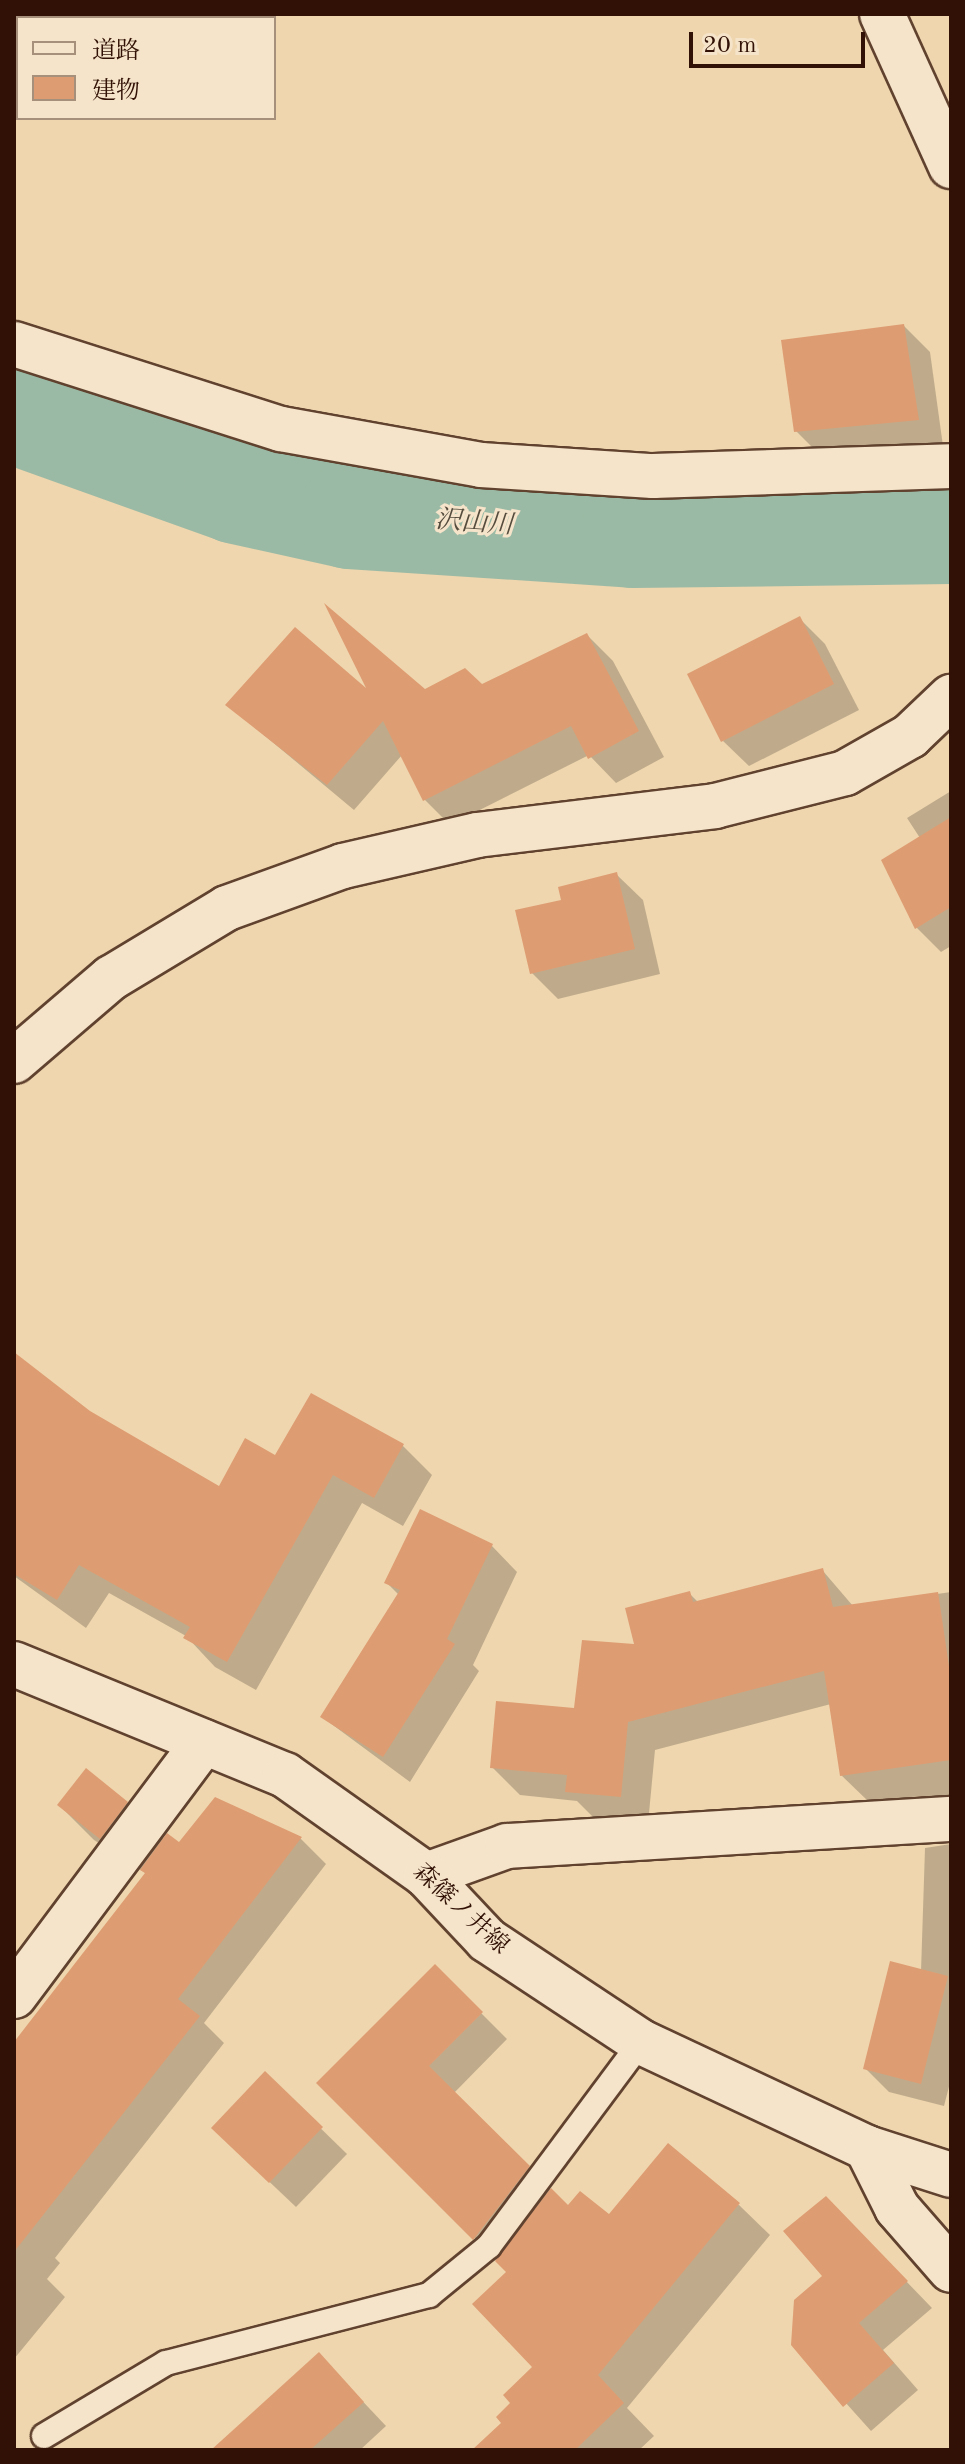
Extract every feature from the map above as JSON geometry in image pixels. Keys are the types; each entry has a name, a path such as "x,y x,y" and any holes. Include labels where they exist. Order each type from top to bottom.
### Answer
{"street":[{"path":"882,14 951,166"},
{"path":"14,344 281,429 481,465 653,476 951,466"},
{"path":"14,1061 111,978 227,908 343,866 477,835 715,806 845,773 910,736 951,697"},
{"name":"森篠ノ井線","path":"14,1664 285,1775 426,1875 487,1940 641,2042 867,2148 951,2175"},
{"path":"14,1996 204,1742"},
{"path":"426,1875 507,1846 951,1819"},
{"path":"867,2148 897,2208 951,2270"}],"lane":[{"path":"44,2436 166,2363 429,2295 489,2246 641,2042"}],"building":[{"path":"904,324 919,420 794,432 781,340"},
{"path":"324,603 425,689 465,668 482,684 587,633 639,731 588,759 571,726 423,801 383,721 327,785 225,705 295,627 366,688"},
{"path":"800,616 834,684 721,742 687,674"},
{"path":"951,817 951,907 915,929 881,860"},
{"path":"617,872 635,949 530,974 515,910 561,900 558,887"},
{"path":"14,1352 90,1411 219,1486 245,1438 275,1455 311,1393 404,1444 374,1498 333,1475 227,1662 183,1638 190,1627 79,1565 57,1600 14,1574"},
{"path":"420,1509 493,1544 447,1639 455,1644 383,1757 320,1717 400,1590 384,1583"},
{"path":"823,1568 833,1607 938,1592 951,1680 951,1760 840,1776 824,1671 628,1722 621,1797 565,1792 567,1775 490,1768 496,1701 574,1708 582,1640 634,1644 625,1608 690,1591 693,1602"},
{"path":"86,1768 128,1802 100,1839 57,1805"},
{"path":"215,1797 302,1837 178,1999 200,2016 14,2252 14,2042 145,1873 140,1870 167,1833 179,1842"},
{"path":"890,1961 948,1976 921,2084 863,2069"},
{"path":"435,1964 483,2012 429,2066 530,2166 473,2240 316,2083"},
{"path":"265,2071 323,2127 269,2183 211,2128"},
{"path":"668,2143 740,2203 598,2375 624,2403 575,2450 472,2450 501,2423 496,2417 510,2403 503,2395 532,2367 472,2304 506,2272 495,2261 551,2188 568,2205 580,2191 609,2214"},
{"path":"826,2196 908,2281 859,2323 894,2363 843,2407 791,2345 794,2300 822,2276 783,2231"},
{"path":"319,2352 364,2402 310,2450 211,2450"}],"waterway":[{"name":"沢山川","path":"14,411 237,491 350,516 633,535 951,531"}]}
